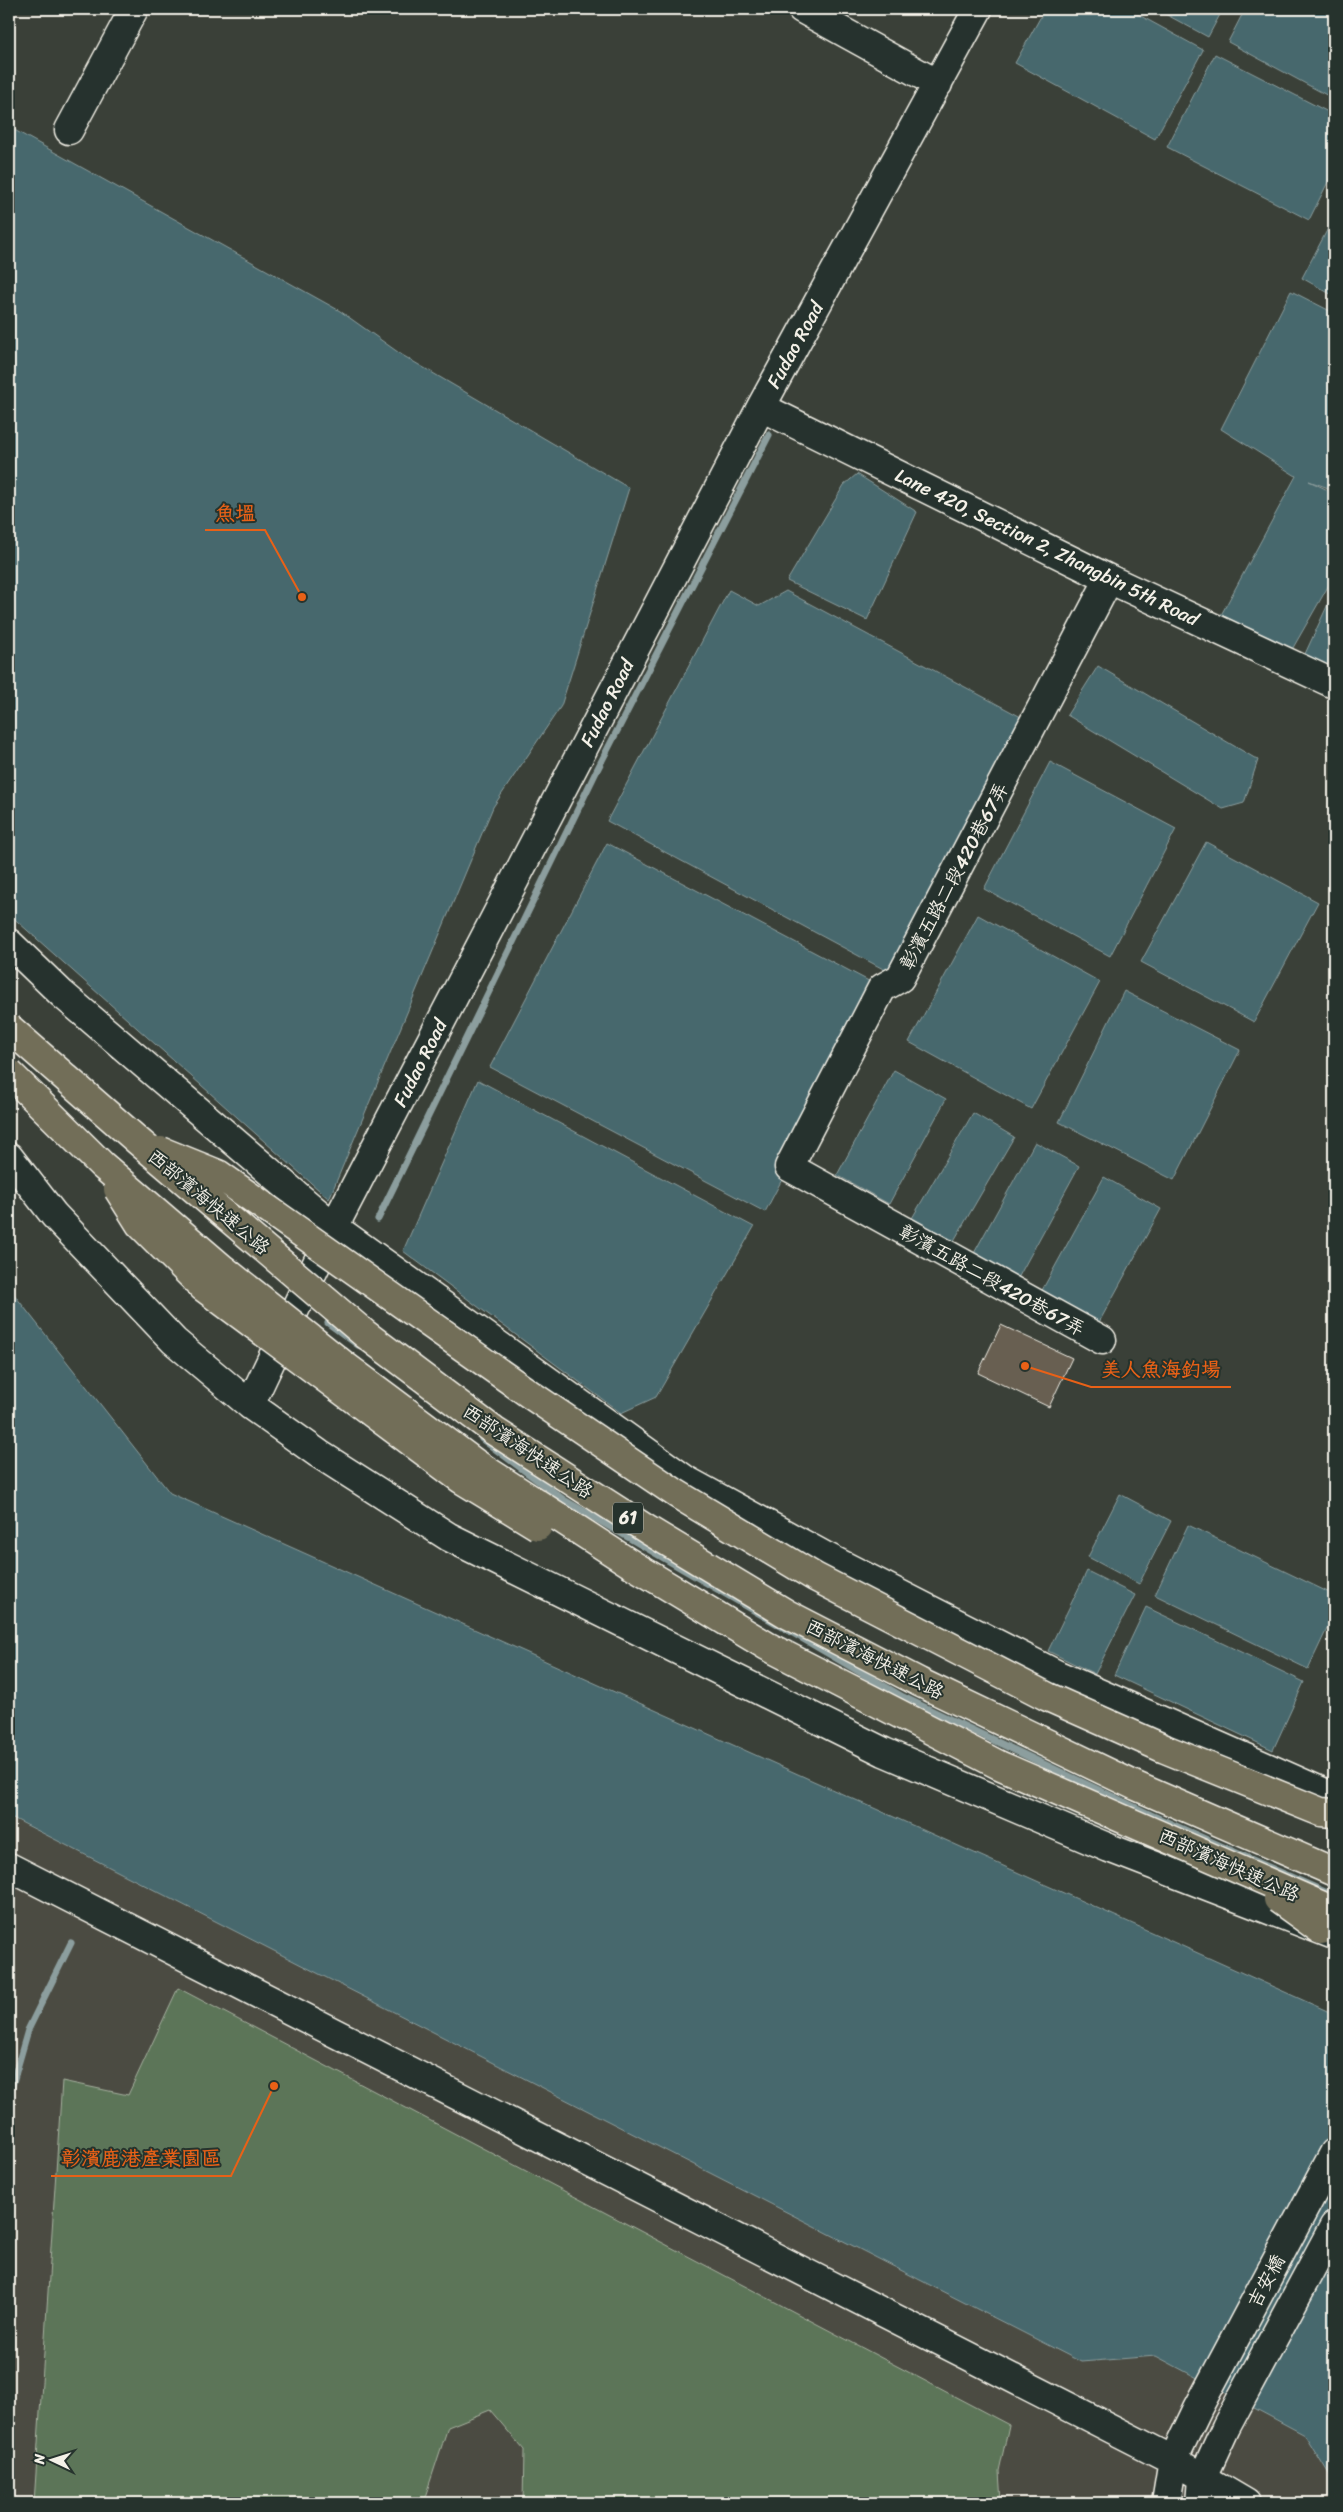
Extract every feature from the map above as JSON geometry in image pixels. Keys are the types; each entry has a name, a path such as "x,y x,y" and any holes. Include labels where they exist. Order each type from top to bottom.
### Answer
{"highway":[{"name":"西部濱海快速公路","path":"9,1028 138,1141 365,1334 494,1432 648,1530 787,1614 919,1682 1136,1786 1334,1872"},
{"path":"9,1073 102,1165 140,1224 203,1287 461,1479 762,1662 893,1730 1002,1782 1244,1880 1330,1925"},
{"path":"138,1141 218,1174 531,1395 677,1494 815,1577 1048,1697 1191,1760 1321,1812 1334,1813"}],"street":[{"path":"69,130 134,9"},
{"path":"802,9 938,84"},
{"name":"Fudao Road","path":"250,1405 334,1227 761,407 978,9"},
{"name":"Lane 420, Section 2, Zhangbin 5th Road","path":"761,407 1109,579 1334,684"},
{"name":"彰濱五路二段420巷67弄","path":"1102,1340 789,1167 882,988 900,978 1109,579"},
{"path":"9,943 62,994 334,1227 686,1480 825,1556 1058,1675 1334,1797"},
{"path":"9,1157 54,1215 174,1341 250,1405 318,1454 449,1537 884,1752 1109,1848 1330,1925"},
{"path":"9,1867 1173,2460 1201,2491 1246,2503"},
{"name":"吉安橋","path":"1166,2503 1173,2460 1198,2408 1334,2153"},
{"name":"吉安橋","path":"1201,2491 1226,2427 1334,2226"}],"shaded area":[{"path":"9,1816 1081,2362 1156,2356 1305,2435 1334,2482 1334,2503 9,2503"}],"green space":[{"path":"178,1988 1009,2425 999,2471 1001,2503 523,2503 524,2450 490,2410 448,2427 423,2503 34,2503 62,2081 128,2095"}],"water":[{"path":"1045,9 1128,9 1203,50 1155,139 1015,63"},
{"path":"1156,9 1223,9 1208,37"},
{"path":"1245,9 1334,9 1334,99 1228,42"},
{"path":"1215,54 1334,115 1334,170 1309,220 1167,147"},
{"path":"9,127 340,311 402,355 629,488 561,706 493,807 329,1199 9,914"},
{"path":"1334,217 1334,296 1302,278"},
{"path":"1291,291 1334,313 1334,490 1309,481 1334,493 1334,576 1290,653 1221,615 1296,476 1221,429"},
{"path":"857,474 917,512 867,620 787,581 844,485"},
{"path":"729,590 759,606 786,591 1034,724 900,978 607,821"},
{"path":"1334,591 1334,683 1299,667"},
{"path":"1098,666 1258,760 1244,803 1223,809 1067,715"},
{"path":"1050,762 1176,829 1110,956 984,889"},
{"path":"1206,842 1318,902 1254,1022 1141,962"},
{"path":"607,843 882,988 765,1212 490,1067"},
{"path":"978,915 1100,982 1031,1109 909,1042"},
{"path":"1124,991 1240,1050 1174,1180 1059,1122"},
{"path":"894,1070 946,1099 889,1204 837,1175"},
{"path":"478,1080 754,1227 656,1397 621,1413 403,1251"},
{"path":"973,1113 1014,1137 952,1244 911,1220"},
{"path":"1035,1142 1079,1166 1017,1280 973,1255"},
{"path":"1104,1177 1161,1209 1097,1326 1040,1294"},
{"path":"9,1288 170,1493 1334,2014 1334,2482 1305,2435 1156,2356 1081,2362 9,1816"},
{"path":"1120,1494 1171,1521 1139,1584 1088,1557"},
{"path":"1188,1525 1334,1595 1334,1614 1308,1669 1155,1595"},
{"path":"1087,1571 1135,1595 1095,1674 1048,1651"},
{"path":"1146,1607 1304,1682 1273,1750 1114,1675"}],"building":[{"path":"1001,1325 1072,1358 1049,1407 978,1373"}],"waterway":[{"path":"378,1219 597,770 769,435"},
{"path":"328,1323 358,1345"},
{"path":"482,1439 564,1500 903,1697 1151,1815 1334,1896"},
{"path":"9,2096 28,2030 71,1943"}],"place":[{"name":"魚塭","path":"302,597"},
{"name":"美人魚海釣場","path":"1025,1366"},
{"name":"彰濱鹿港產業園區","path":"274,2086"}]}
